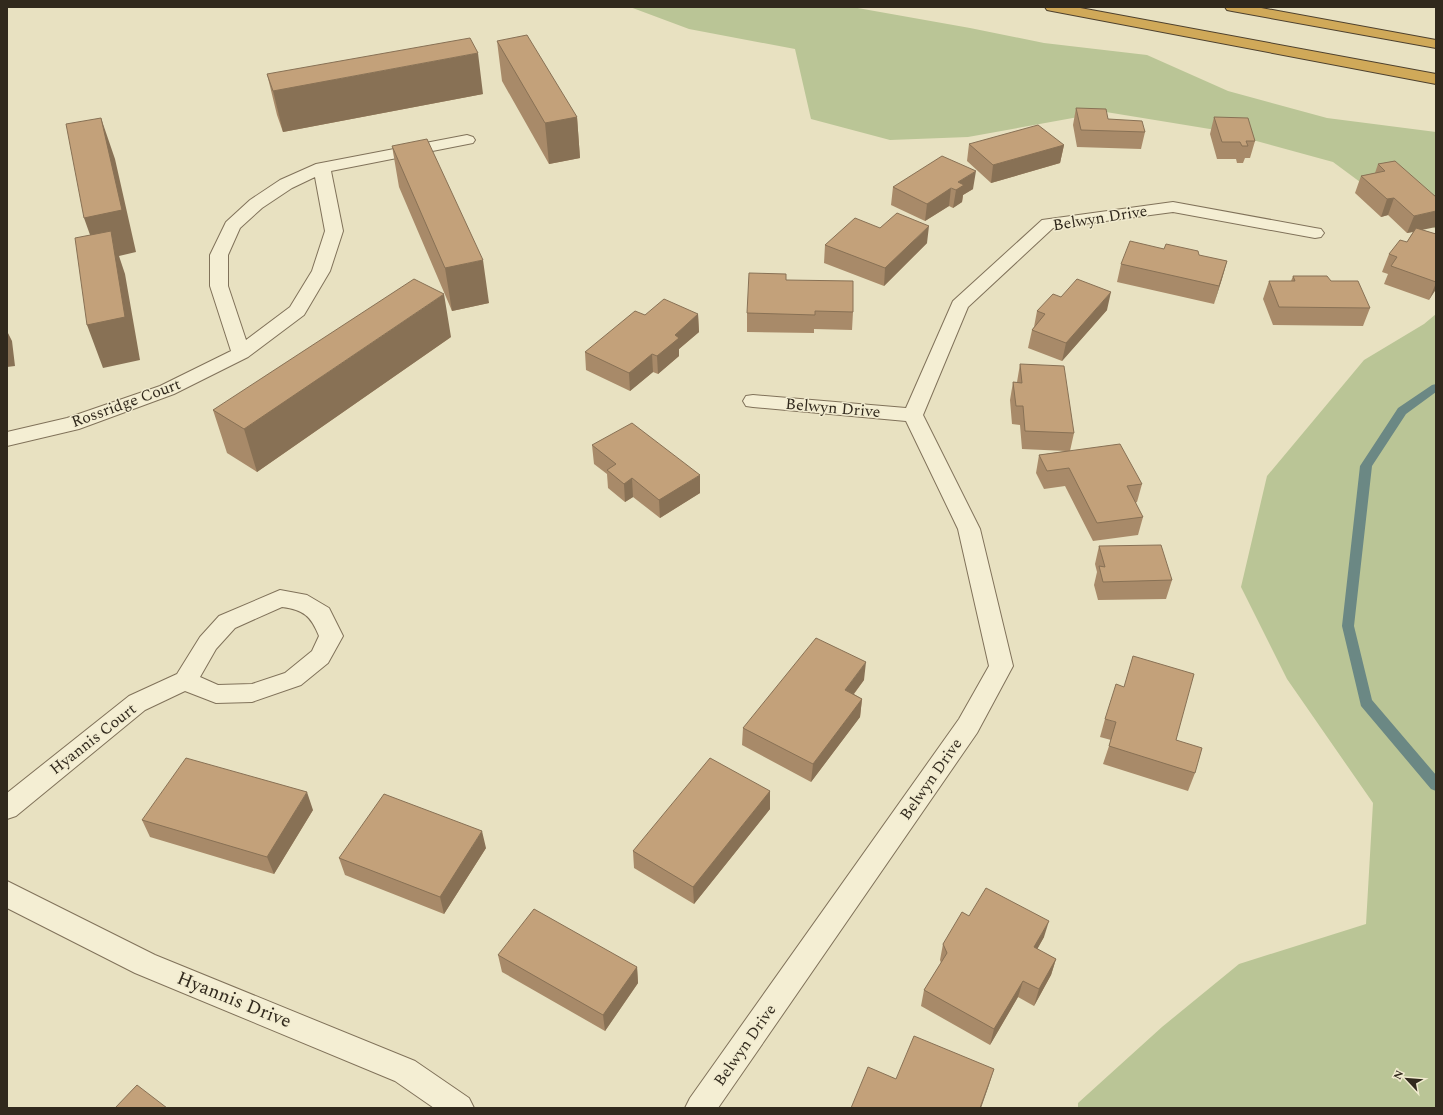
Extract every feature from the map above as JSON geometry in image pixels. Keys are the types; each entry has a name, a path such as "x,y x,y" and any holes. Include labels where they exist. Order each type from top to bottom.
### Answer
{"highway":[{"path":"1052,7 1436,79"},
{"path":"1232,7 1436,44"}],"street":[{"path":"241,353 219,286 219,255 232,226 256,204 286,184 322,168 468,140"},
{"name":"Rossridge Court","path":"7,439 72,424 167,390 241,353 297,311 321,271 334,231 322,168"},
{"name":"Belwyn Drive","path":"700,1108 968,726 1001,666 992,619 969,529 914,415 960,305 1048,224 1173,206 1315,233"},
{"name":"Belwyn Drive","path":"753,402 914,415"},
{"path":"280,598 299,601 321,614 330,636 320,657 293,679 252,693 216,694 185,682 208,643 227,622 280,598"},
{"name":"Hyannis Court","path":"7,808 137,703 185,682"},
{"name":"Hyannis Drive","path":"7,893 13,898 145,964 405,1070 459,1108"}],"green space":[{"path":"630,7 852,7 1044,43 1147,55 1228,91 1327,118 1436,132 1436,229 1379,196 1333,162 1216,130 1106,112 968,137 890,140 811,119 795,49 689,29"},
{"path":"1436,314 1436,1108 1078,1108 1078,1103 1162,1027 1239,964 1366,924 1373,803 1287,679 1241,587 1267,476 1364,360 1424,324"}],"building":[{"path":"527,35 577,117 545,123 497,41"},
{"path":"470,38 478,53 273,91 267,74"},
{"path":"1076,108 1106,109 1108,119 1142,121 1145,132 1081,130"},
{"path":"1214,117 1248,118 1255,141 1246,141 1248,146 1242,146 1240,142 1222,142"},
{"path":"101,118 122,210 84,218 66,124"},
{"path":"1038,125 1064,145 993,165 969,144"},
{"path":"427,139 483,260 445,268 392,146"},
{"path":"942,156 976,171 958,182 964,185 956,190 951,188 927,204 893,187"},
{"path":"1395,161 1436,197 1436,211 1414,216 1394,198 1387,199 1361,176 1385,171 1378,164"},
{"path":"897,213 929,226 885,268 825,245 855,218 880,228"},
{"path":"1416,228 1436,234 1436,282 1391,266 1397,257 1389,254 1400,240 1407,242"},
{"path":"111,231 125,317 87,325 75,238"},
{"path":"1130,241 1164,249 1166,244 1198,251 1199,255 1227,261 1219,286 1121,264"},
{"path":"749,273 786,274 786,280 853,281 853,312 815,311 815,315 747,313"},
{"path":"1293,276 1327,276 1331,281 1358,281 1370,308 1279,307 1269,281 1295,281"},
{"path":"414,279 444,294 244,429 213,410"},
{"path":"1077,279 1111,292 1066,343 1032,330 1045,314 1037,311 1053,294 1061,297"},
{"path":"664,299 698,314 675,335 679,338 657,356 652,354 629,373 585,352 635,311 645,315"},
{"path":"1020,364 1064,366 1074,433 1025,431 1023,406 1016,406 1013,382 1022,383"},
{"path":"632,423 700,475 659,500 632,478 624,484 607,470 616,464 592,445"},
{"path":"1120,444 1142,484 1127,486 1143,517 1097,523 1069,468 1047,471 1039,455"},
{"path":"1161,545 1172,580 1103,582 1099,566 1105,567 1099,546"},
{"path":"816,638 866,662 845,690 862,699 813,764 743,728"},
{"path":"1133,656 1194,674 1176,740 1202,748 1195,773 1109,746 1116,722 1105,719 1116,684 1124,687"},
{"path":"186,758 307,792 267,857 142,820"},
{"path":"710,758 770,791 693,887 633,851"},
{"path":"384,794 482,831 440,897 339,858"},
{"path":"986,888 1049,921 1034,947 1056,959 1039,989 1023,981 994,1029 924,990 947,953 943,944 962,912 969,916"},
{"path":"534,909 637,967 603,1015 498,955"},
{"path":"914,1036 994,1069 980,1108 851,1108 868,1067 896,1079"},
{"path":"137,1085 167,1108 115,1108"}],"waterway":[{"path":"1436,387 1402,411 1366,466 1348,626 1366,702 1436,785"}]}
